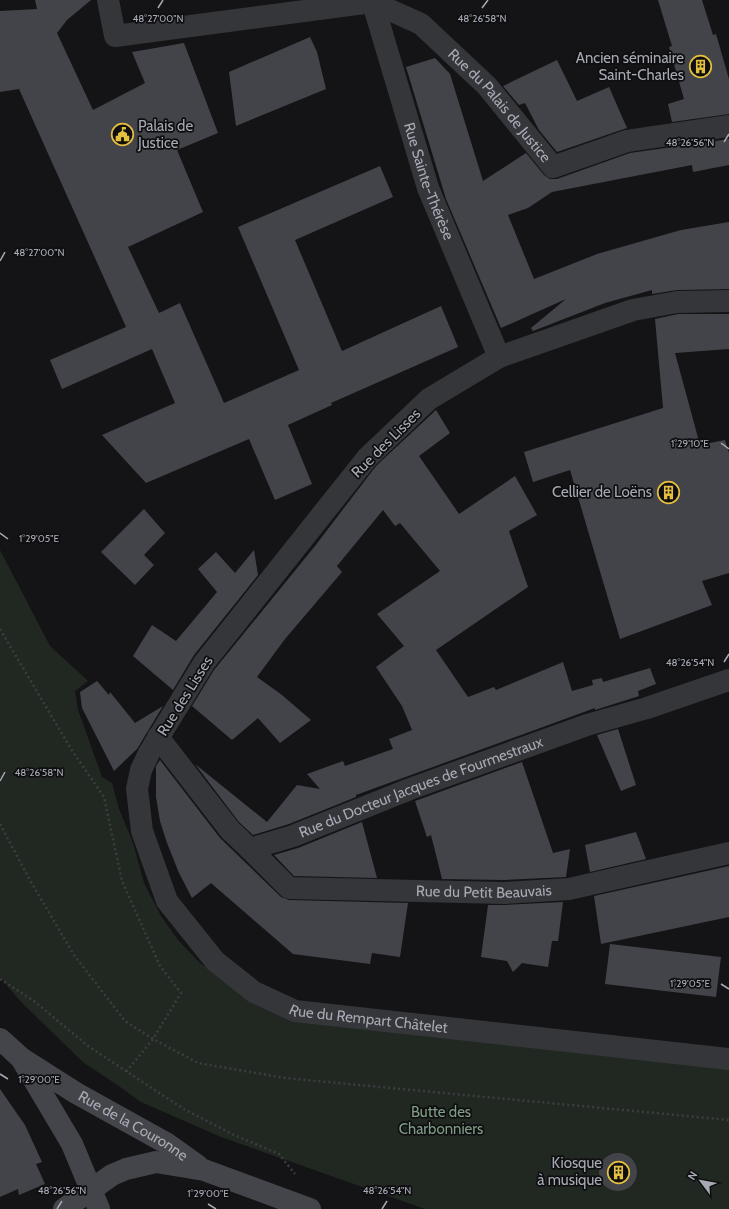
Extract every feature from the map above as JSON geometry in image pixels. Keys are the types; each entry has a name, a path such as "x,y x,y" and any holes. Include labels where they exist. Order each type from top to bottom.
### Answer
{"main road":[{"name":"Rue de la Couronne","path":"6,1046 76,1093 166,1143 204,1170"},
{"path":"6,1046 72,1144 96,1199"},
{"name":"Rue de la Couronne","path":"64,1209 96,1199 112,1175 126,1169 156,1162 204,1170 310,1209"}],"street":[{"path":"108,0 115,36 372,1"},
{"name":"Rue du Palais de Justice","path":"372,1 421,24 487,86 552,167 627,141 729,126"},
{"name":"Rue Sainte-Thérèse","path":"372,1 428,188 499,357"},
{"name":"Rue des Lisses","path":"137,789 141,770 158,737 204,663 367,458 429,399 499,357 633,310 677,302 729,301"},
{"name":"Rue du Docteur Jacques de Fourmestraux","path":"250,849 293,836 410,789 587,725 647,708 729,680"},
{"path":"158,737 230,830 250,849"},
{"name":"Rue du Rempart Châtelet","path":"137,789 142,831 167,901 215,961 254,992 295,1010 729,1059"},
{"name":"Rue du Petit Beauvais","path":"250,849 289,888 504,893 569,889 729,853"}],"path":[{"path":"0,629 71,749 104,798 122,881 160,966 181,993 153,1039 126,1072"},
{"path":"0,979 34,1001 88,1046 182,1108 234,1135 279,1154 297,1177"}],"green space":[{"name":"Butte des Charbonniers","path":"0,550 50,646 88,681 75,691 78,710 102,777 112,783 119,809 133,843 144,883 161,916 178,940 200,963 231,985 292,1015 729,1065 729,1209 425,1209 221,1137 141,1102 84,1063 21,1002 0,977"}],"building":[{"path":"35,0 91,0 67,20 57,33 93,110 145,83 132,52 184,43 218,133 177,150 203,212 128,247 159,313 180,303 224,403 299,370 238,227 380,166 393,197 295,240 342,351 441,306 458,347 331,403 332,405 288,425 312,484 275,500 249,439 146,483 102,435 175,403 152,349 62,389 50,360 126,327 19,89 0,92 0,11 37,9"},
{"name":"Ancien séminaire Saint-Charles","path":"658,0 702,0 713,35 716,34 729,79 729,114 672,122 668,104 684,99 669,47 672,46"},
{"path":"310,37 317,52 326,89 236,126 229,72"},
{"path":"435,58 450,74 483,181 526,153 544,175 550,179 557,179 630,153 729,139 729,165 693,172 692,165 552,192 528,208 508,215 534,279 597,254 681,230 729,222 729,289 677,290 652,294 652,290 605,303 533,331 531,328 566,299 501,328 446,199 406,67"},
{"path":"557,60 577,101 609,87 627,128 557,152 539,130 525,103 519,105 503,86"},
{"path":"678,314 729,314 729,349 675,353 700,445 725,440 729,453 729,573 702,581 712,605 620,639 570,470 533,482 524,452 663,408 655,319"},
{"path":"436,410 450,433 419,456 459,514 515,476 537,515 509,531 528,587 436,650 468,697 494,687 496,690 563,662 572,691 593,685 592,680 602,678 603,682 650,668 656,684 638,691 639,696 595,710 595,708 356,795 356,797 289,824 253,835 239,822 195,764 267,822 297,785 320,789 307,774 343,761 345,766 393,749 389,739 412,730 402,706 376,667 404,646 377,614 440,571 400,523 395,526 383,510 337,566 342,572 285,639 257,677 282,695 311,720 280,743 258,718 232,740 192,706 214,670 315,546 376,466"},
{"path":"144,509 165,533 144,555 154,565 135,585 101,552"},
{"path":"254,550 258,575 194,655 173,690 133,656 152,625 176,641 217,592 198,569 216,552 235,573"},
{"path":"97,681 109,695 110,692 135,723 163,706 137,749 114,771 82,708 80,692"},
{"path":"618,729 636,785 621,791 597,735"},
{"path":"160,760 220,838 281,897 289,900 408,903 400,957 372,953 370,964 293,954 211,883 192,898 179,873 160,821 156,797 156,766"},
{"path":"522,762 553,853 570,849 566,877 504,880 442,879 431,835 427,837 415,801"},
{"path":"362,822 377,878 294,876 274,855 298,848"},
{"path":"636,832 646,859 590,872 585,845"},
{"path":"729,866 729,917 601,944 594,896"},
{"path":"563,902 558,941 552,941 548,967 522,963 513,972 507,961 481,957 488,905"},
{"path":"610,944 721,957 716,997 605,984"},
{"path":"0,1089 25,1125 42,1162 36,1164 45,1184 19,1195 18,1189 0,1197"},
{"name":"Kiosque à musique","path":"614,1153 622,1153 632,1158 636,1165 636,1179 632,1186 622,1191 614,1191 604,1186 602,1183 599,1176 599,1168 604,1158 607,1156"}],"place":[{"name":"Ancien séminaire Saint-Charles","path":"700,67"},
{"name":"Palais de Justice","path":"122,135"},
{"name":"Cellier de Loëns","path":"668,492"},
{"name":"Kiosque à musique","path":"618,1172"}]}
